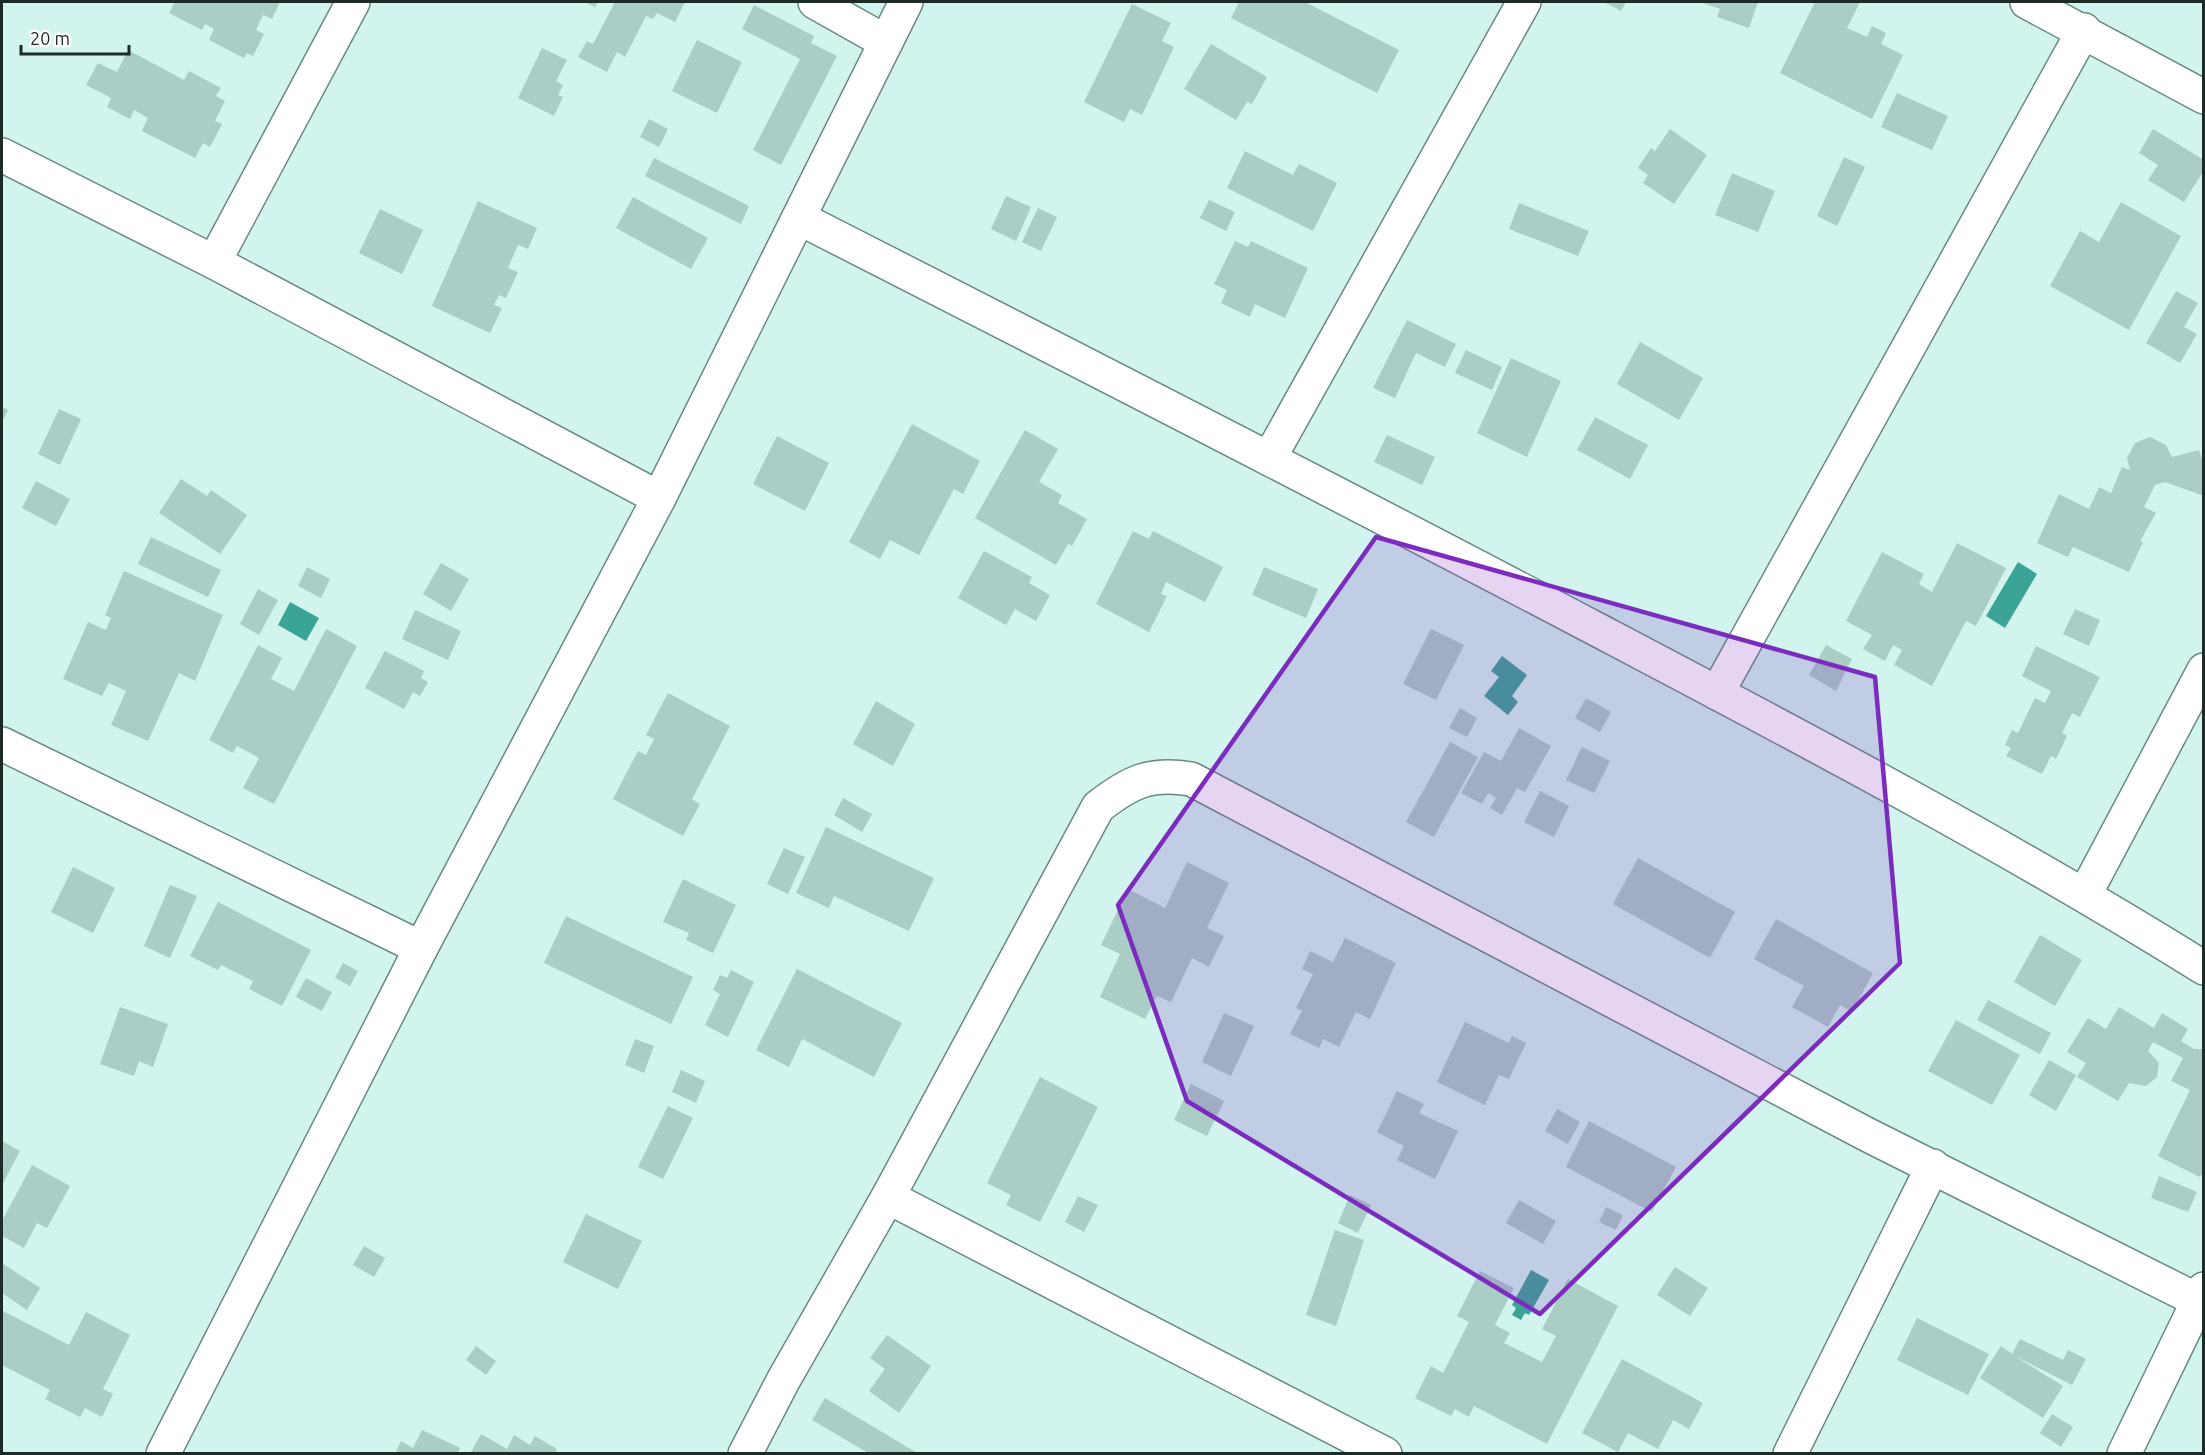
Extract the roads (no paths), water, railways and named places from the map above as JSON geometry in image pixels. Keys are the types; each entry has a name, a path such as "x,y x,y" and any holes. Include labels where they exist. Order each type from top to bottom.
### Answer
{"street":[{"path":"214,262 353,2"},
{"path":"815,2 886,42"},
{"path":"163,1454 421,948 659,498 906,2"},
{"path":"1270,457 1524,2"},
{"path":"2027,2 2084,30 2204,97"},
{"path":"1717,693 2084,30"},
{"path":"2,155 214,262 659,498"},
{"path":"799,218 1270,457 1717,693 2085,894 2204,968"},
{"path":"2085,894 2204,669"},
{"path":"2,744 421,948"},
{"path":"745,1454 783,1379 888,1197 1098,807 1119,790 1166,775 1191,779 1857,1130 2200,1295 2124,1454"},
{"path":"1790,1454 1932,1166"},
{"path":"888,1197 1385,1454"}]}
